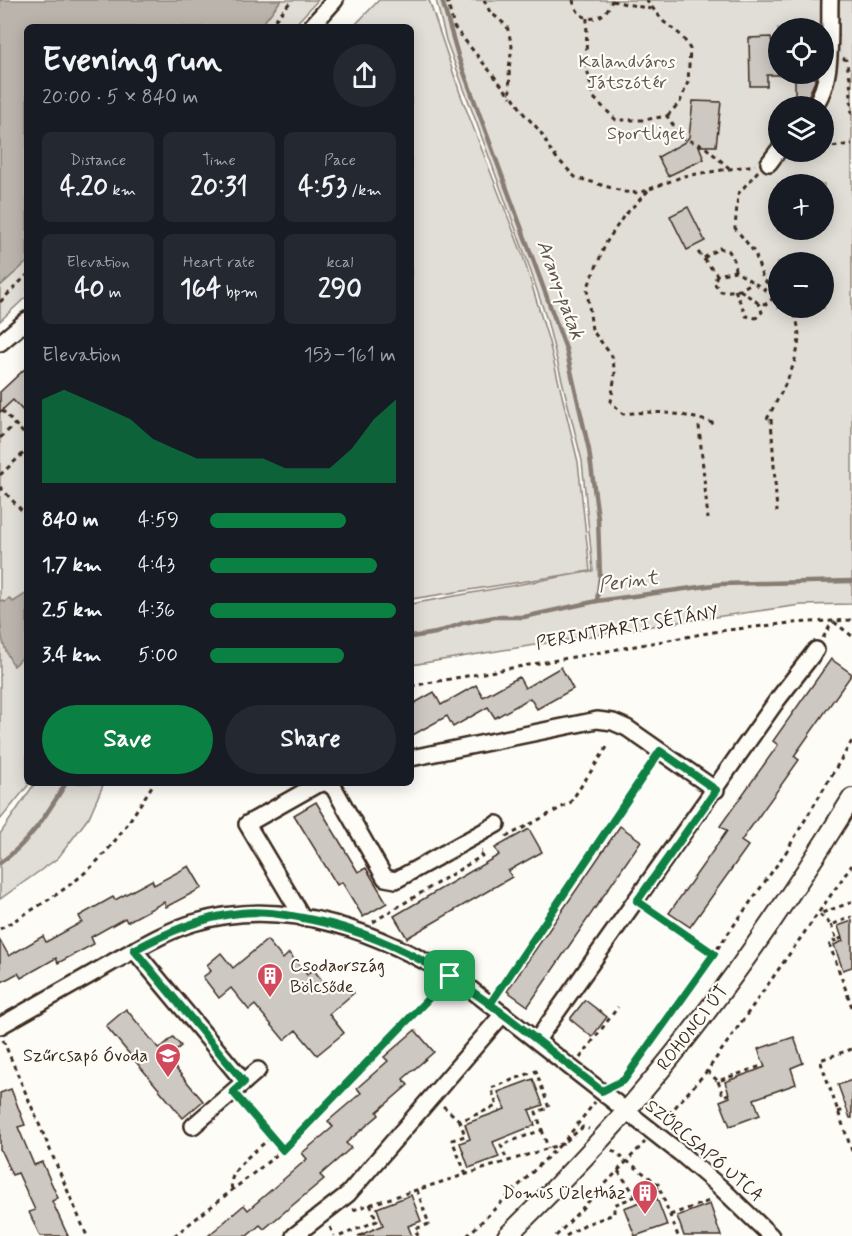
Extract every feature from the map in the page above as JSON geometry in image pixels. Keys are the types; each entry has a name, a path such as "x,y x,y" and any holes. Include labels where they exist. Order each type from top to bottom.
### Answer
{"main road":[{"name":"ROHONCI ÚT","path":"507,1236 600,1141 709,1008 761,938 852,798"}],"street":[{"path":"314,24 335,0"},
{"path":"830,0 830,18"},
{"path":"0,343 24,323"},
{"path":"537,1040 716,790 778,699 816,650"},
{"path":"414,757 597,720 613,722 627,728 716,790"},
{"path":"303,918 247,824 314,786"},
{"path":"330,786 334,788 385,878 396,880 496,824"},
{"name":"SZŰRCSAPÓ UTCA","path":"0,1026 134,950 190,924 240,913 303,918 359,931 395,945 450,976 490,1004 654,1132 720,1187 771,1236"},
{"path":"134,950 239,1087"},
{"path":"294,1236 348,1194 503,1014"},
{"path":"193,1126 258,1070"}],"path":[{"path":"272,24 292,0"},
{"path":"447,0 454,27 540,131 552,153 575,177 625,192 639,193 684,176 768,158"},
{"path":"484,0 490,12 507,26 512,46 509,69 510,92 520,107"},
{"path":"573,0 578,12 587,18 598,18 608,11 612,0 653,10"},
{"path":"587,18 586,63 593,97 616,120 644,120 667,116 680,102 688,82 690,49 682,36 664,22 646,0"},
{"path":"834,52 846,60 850,78 852,118"},
{"path":"667,116 682,138 704,146 729,168"},
{"path":"834,147 852,144"},
{"path":"768,162 751,176 738,194 735,228 755,253 763,279 768,286"},
{"path":"649,190 623,217 606,243 587,289 592,330 612,356 615,373 611,402 623,414 644,411 689,414 715,424"},
{"path":"704,259 719,248 729,251 734,261 735,271"},
{"path":"698,252 717,275"},
{"path":"717,275 735,271 768,289"},
{"path":"717,275 714,283 721,292 738,290 753,282"},
{"path":"0,302 24,278"},
{"path":"738,290 746,316 756,318 762,312 758,303"},
{"path":"738,290 758,303 768,303"},
{"path":"777,512 769,419 798,356 796,318"},
{"path":"2,410 24,434"},
{"path":"0,438 15,424"},
{"path":"699,426 708,519"},
{"path":"0,476 24,453"},
{"path":"0,487 24,513"},
{"path":"816,650 833,621 852,636"},
{"name":"PERINTPARTI SÉTÁNY","path":"414,685 719,631 791,623 852,621"},
{"path":"348,1211 562,1144 602,1091 624,1080 786,852 852,741"},
{"path":"504,838 570,803 609,744"},
{"path":"490,1004 660,751"},
{"path":"0,930 46,902 90,869 112,844 152,786"},
{"path":"359,931 482,856 479,852 488,847"},
{"path":"556,1236 629,1161 707,1071 852,865"},
{"path":"637,901 714,954"},
{"path":"819,914 852,902"},
{"path":"819,914 831,925 837,940"},
{"path":"831,925 852,917"},
{"path":"842,938 829,943 852,1007"},
{"path":"174,1236 283,1150 450,976"},
{"path":"573,1068 618,1007"},
{"path":"0,1033 87,1236"},
{"path":"852,1049 820,1060 852,1150"},
{"path":"718,1081 764,1065"},
{"path":"460,1121 497,1106 491,1088 536,1071 549,1108 536,1112 548,1149"},
{"path":"707,1071 718,1081 723,1096 729,1094"},
{"path":"239,1087 271,1137 283,1150"},
{"path":"432,1096 460,1121 465,1136 452,1140 466,1174"},
{"path":"838,1112 847,1109"},
{"path":"467,1236 562,1144 583,1127 588,1128 600,1141 629,1161 659,1187 670,1216 710,1201"},
{"path":"507,1161 501,1145 542,1130"},
{"path":"232,1190 230,1183 233,1173 271,1137"},
{"path":"618,1171 636,1196"},
{"path":"566,1236 584,1225 614,1214 614,1205 659,1187"},
{"path":"417,1190 429,1224 415,1229 418,1236"},
{"path":"340,1236 377,1221 370,1204"},
{"path":"673,1223 678,1236"}],"green space":[{"path":"281,0 318,0 296,24 262,24"},
{"path":"379,0 429,0 460,93 523,256 549,342 578,462 590,571 414,599 414,24 356,24"},
{"name":"Sportliget","path":"436,0 852,0 852,604 801,605 664,624 414,665 414,603 593,571 582,461 547,320 446,40"},
{"path":"24,265 24,299 0,321 0,286"},
{"path":"24,370 24,786 28,786 0,820 0,392"},
{"path":"33,786 103,786 89,817 58,858 0,899 0,834"}],"shaded area":[{"path":"0,0 281,0 262,24 24,24 24,265 0,286"},
{"path":"24,595 24,656 14,666 6,651 0,619 0,600 5,602 9,598 13,602"}],"building":[{"path":"768,37 767,86 750,86 749,38"},
{"path":"795,84 814,84 808,96 795,96"},
{"path":"693,101 721,102 716,146 699,146 704,159 668,176 658,157 685,142 689,137"},
{"path":"688,207 705,241 687,250 670,216"},
{"path":"24,370 24,412 13,400 0,412 0,392"},
{"path":"831,659 852,674 794,756 799,760 741,841 748,846 690,927 669,913 727,831 720,826 778,745 773,741"},
{"path":"561,667 573,689 537,709 530,698 495,718 488,707 453,727 447,716 414,734 414,703 434,692 441,705 476,685 483,697 519,677 525,688"},
{"path":"316,802 358,872 366,868 387,903 363,917 342,882 337,885 294,815"},
{"path":"620,826 641,841 528,1006 507,991"},
{"path":"529,829 542,852 508,871 512,877 407,938 394,916 499,855 495,848"},
{"path":"189,866 202,888 166,907 164,902 127,922 125,918 91,937 94,944 58,963 56,958 21,978 18,973 0,983 0,940 9,956 43,936 46,942 82,922 79,916 113,897 115,900 152,880 154,885"},
{"path":"852,921 852,967 843,970 834,945 843,941 838,926"},
{"name":"Csodaország Bölcsőde","path":"267,940 283,959 289,953 307,975 313,969 327,987 332,983 337,990 346,982 354,993 329,1014 344,1033 317,1055 296,1030 284,1040 255,1005 249,1010 231,988 219,998 203,977 211,971 207,965 221,953 233,968"},
{"path":"585,1000 607,1017 592,1037 570,1019"},
{"name":"Szűrcsapó Óvoda","path":"126,1009 159,1049 173,1037 181,1046 167,1058 203,1101 183,1118 106,1026"},
{"path":"415,1030 434,1052 403,1079 408,1085 377,1112 379,1115 346,1143 351,1148 320,1175 324,1179 264,1229 260,1225 247,1236 208,1236 244,1205 248,1210 307,1159 302,1153 333,1127 328,1121 361,1093 357,1088 388,1061 384,1057"},
{"path":"794,1037 803,1063 791,1068 796,1084 754,1099 760,1115 730,1126 720,1101 730,1097 725,1082 765,1067 758,1049"},
{"path":"533,1079 543,1105 529,1110 535,1125 493,1142 499,1157 469,1168 460,1143 470,1139 465,1124 505,1109 498,1092"},
{"path":"852,1080 852,1118 850,1118 838,1085"},
{"path":"11,1089 25,1125 18,1127 34,1165 42,1162 58,1198 52,1201 68,1236 40,1236 29,1212 35,1210 18,1173 12,1175 0,1149 0,1093"},
{"path":"411,1195 421,1221 408,1226 412,1236 358,1236 383,1225 377,1208"},
{"path":"656,1196 667,1225 635,1236 624,1208"},
{"path":"710,1204 721,1236 684,1236 677,1216"}],"waterway":[{"name":"Arany-patak","path":"442,0 459,59 566,349 589,450 598,518 600,577 597,601"},
{"name":"Perint","path":"414,637 495,617 524,617 597,601 721,584 852,581"},
{"name":"Perint","path":"0,863 29,837 64,786"}],"place":[{"name":"Csodaország Bölcsőde","path":"270,999"},
{"name":"Szűrcsapó Óvoda","path":"168,1079"},
{"name":"Domus Üzletház","path":"645,1216"}],"route":[{"path":"450,976 283,1150 233,1092 244,1082 134,950 190,924 220,916 250,912 303,918 359,931 395,945 426,961 464,984 602,1091 624,1080 714,954 637,901 716,790 660,751 490,1004 464,984 450,976"}],"park label":[{"name":"Kalandváros Játszótér","path":"627,72"}]}
